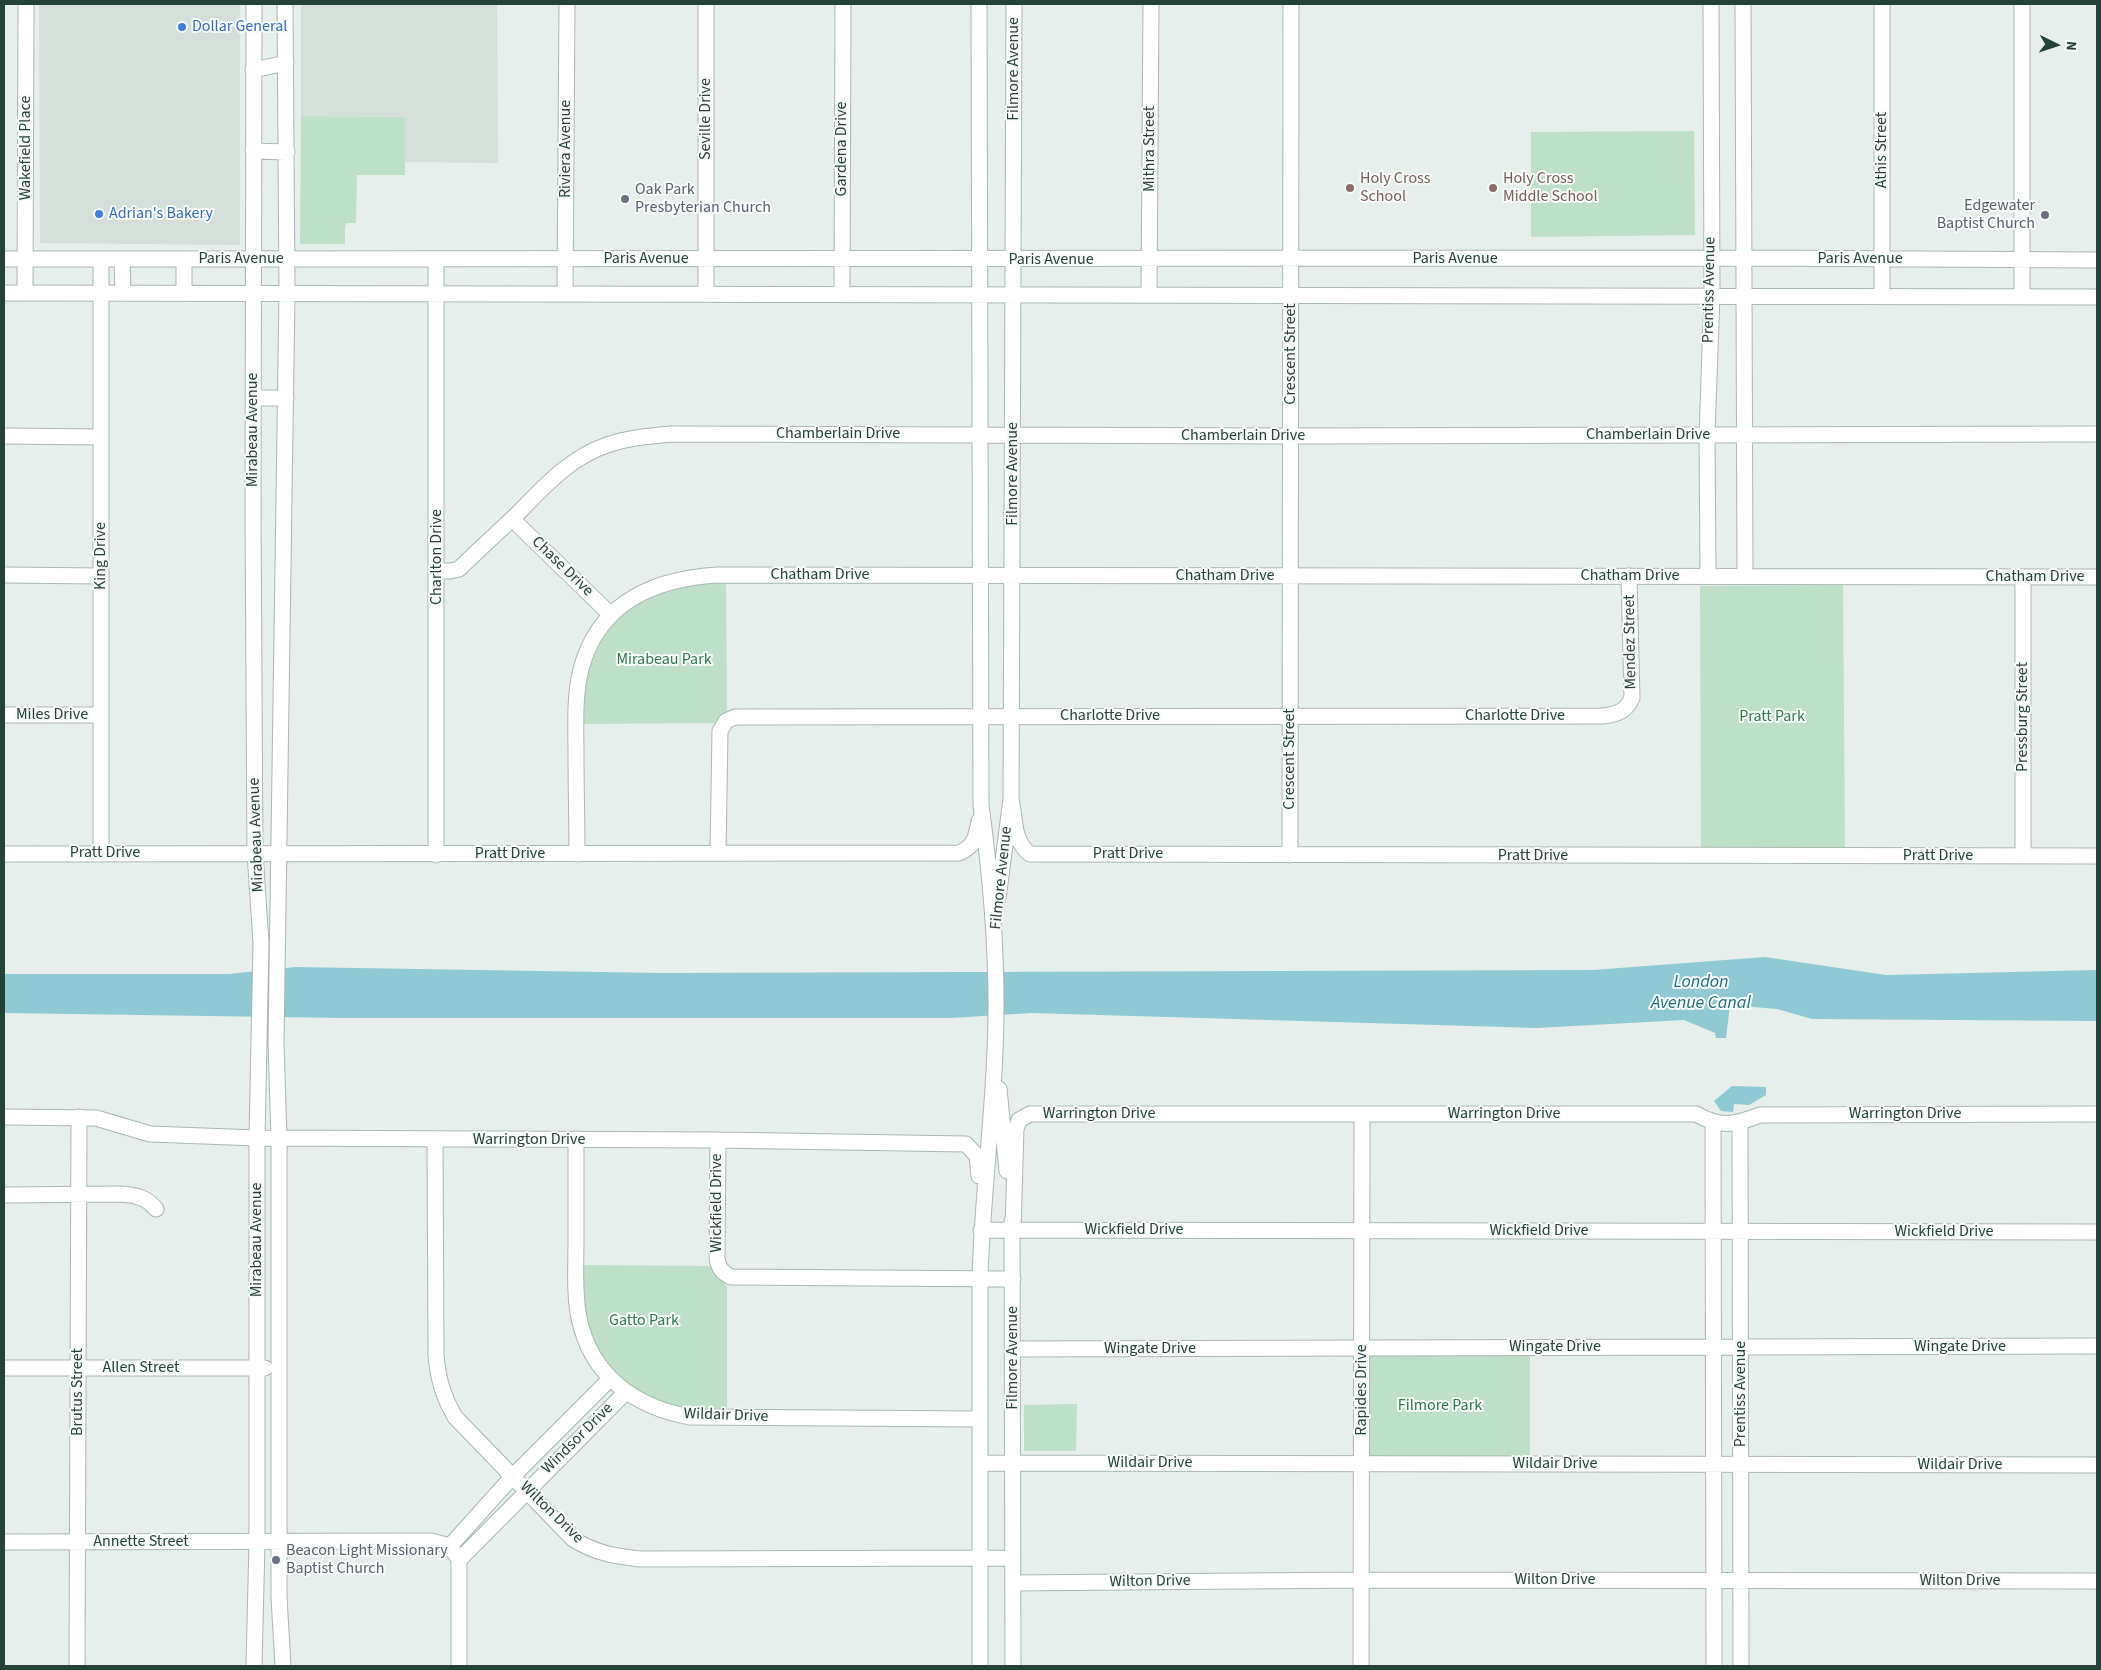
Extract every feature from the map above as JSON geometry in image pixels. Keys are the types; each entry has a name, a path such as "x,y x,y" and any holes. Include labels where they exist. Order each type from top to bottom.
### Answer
{"street":[{"name":"Wakefield Place","path":"25,293 26,4"},
{"name":"Mirabeau Avenue","path":"254,4 253,398 256,853 269,942"},
{"name":"Mirabeau Avenue","path":"254,1666 257,1542 258,1138 268,1042 269,942 279,854 281,762 287,293 285,4"},
{"name":"Riviera Avenue","path":"565,294 567,4"},
{"name":"Seville Drive","path":"706,4 706,294"},
{"name":"Gardena Drive","path":"842,294 843,4"},
{"name":"Filmore Avenue","path":"979,4 981,804 989,865 995,943 995,1050 981,1230 980,1278 980,1666"},
{"name":"Filmore Avenue","path":"995,943 1011,799 1014,4"},
{"name":"Mithra Street","path":"1148,295 1151,4"},
{"name":"Crescent Street","path":"1290,855 1291,4"},
{"name":"Prentiss Avenue","path":"1708,576 1707,435 1712,295 1711,4"},
{"name":"Prentiss Avenue","path":"1743,4 1745,576"},
{"name":"Athis Street","path":"1882,4 1882,296"},
{"path":"2022,4 2022,296"},
{"path":"253,70 286,63"},
{"path":"253,151 287,152"},
{"name":"Paris Avenue","path":"4,259 1292,260 1882,258 2097,260"},
{"name":"King Drive","path":"101,259 101,853"},
{"path":"122,259 123,293"},
{"path":"184,259 184,293"},
{"name":"Charlton Drive","path":"436,259 436,855"},
{"name":"Paris Avenue","path":"4,293 2097,297"},
{"path":"253,398 286,398"},
{"name":"Chamberlain Drive","path":"437,571 458,569 512,519 553,476 580,458 607,445 640,437 671,434 1291,436 2097,434"},
{"path":"4,436 101,437"},
{"name":"Chase Drive","path":"512,519 611,615"},
{"path":"4,575 101,576"},
{"name":"Chatham Drive","path":"577,854 576,712 578,685 588,651 597,634 611,615 650,588 688,577 980,575 2097,577"},
{"name":"Mendez Street","path":"1627,708 1632,698 1633,684 1629,576"},
{"name":"Pressburg Street","path":"2023,856 2024,577"},
{"name":"Charlotte Drive","path":"718,853 718,747 720,731 726,721 735,717 1603,716 1616,714 1627,708"},
{"name":"Miles Drive","path":"4,715 101,715"},
{"path":"255,761 281,762"},
{"name":"Pratt Drive","path":"1011,799 1017,840 1021,847 1030,854 2097,856"},
{"name":"Pratt Drive","path":"4,854 960,853 970,848 975,842 981,804"},
{"name":"Mirabeau Avenue","path":"268,1042 279,1139 279,1542 283,1666"},
{"name":"Filmore Avenue","path":"995,1050 1013,1230 1013,1666"},
{"name":"Warrington Drive","path":"1013,1230 1016,1129 1019,1120 1023,1116 1030,1114 1696,1114 1713,1123 1740,1122 1760,1115 2097,1114"},
{"name":"Rapides Drive","path":"1361,1666 1362,1114"},
{"name":"Warrington Drive","path":"4,1117 96,1118 150,1134 279,1139 718,1140 966,1144 977,1156 979,1167 981,1230"},
{"name":"Brutus Street","path":"78,1666 79,1117"},
{"name":"Prentiss Avenue","path":"1740,1122 1741,1666"},
{"name":"Prentiss Avenue","path":"1713,1123 1714,1666"},
{"name":"Wilton Drive","path":"435,1140 435,1338 438,1380 445,1399 455,1417 573,1539 589,1549 605,1555 661,1559 1012,1558"},
{"name":"Wildair Drive","path":"576,1140 576,1285 579,1319 594,1355 610,1379 625,1393 659,1409 690,1417 980,1419"},
{"name":"Wickfield Drive","path":"718,1140 717,1257 718,1266 724,1274 740,1278 1012,1279"},
{"path":"4,1195 78,1194 139,1196 149,1200 156,1209"},
{"name":"Wickfield Drive","path":"981,1230 2097,1232"},
{"name":"Wingate Drive","path":"1013,1349 2097,1346"},
{"name":"Allen Street","path":"4,1368 278,1368"},
{"name":"Windsor Drive","path":"450,1546 513,1476 610,1379"},
{"name":"Windsor Drive","path":"459,1560 526,1490 625,1393"},
{"name":"Wildair Drive","path":"980,1463 2097,1465"},
{"name":"Annette Street","path":"4,1542 432,1541 450,1546"},
{"path":"450,1546 459,1560 459,1666"},
{"name":"Wilton Drive","path":"1013,1583 1362,1580 1713,1582 2097,1581"}],"shaded area":[{"path":"39,4 240,4 240,245 40,243"},
{"path":"301,4 497,4 498,163 405,162 405,117 301,116"}],"green space":[{"path":"301,116 405,117 405,175 357,175 356,223 347,223 345,226 345,244 300,244"},
{"path":"1694,131 1695,235 1531,237 1531,132"},
{"name":"Mirabeau Park","path":"726,582 727,711 715,723 583,724 587,677 603,636 616,619 632,605 652,593 682,584"},
{"name":"Pratt Park","path":"1843,585 1845,848 1701,849 1700,586"},
{"name":"Gatto Park","path":"579,1265 711,1266 718,1279 727,1286 727,1411 690,1410 663,1403 635,1388 610,1367 592,1340 587,1326"},
{"name":"Filmore Park","path":"1369,1354 1530,1354 1530,1458 1369,1458"},
{"path":"1077,1404 1076,1451 1024,1451 1024,1405"}],"water":[{"name":"London Avenue Canal","path":"1765,957 1886,975 2097,970 2097,1021 1812,1019 1777,1009 1730,1005 1726,1038 1716,1038 1715,1033 1684,1020 1537,1028 1032,1013 951,1018 344,1018 4,1013 4,974 229,974 295,967 661,973 1593,970"},
{"path":"1732,1086 1766,1087 1766,1095 1749,1105 1734,1104 1733,1112 1721,1111 1714,1101"}],"place":[{"name":"Dollar General","path":"182,27"},
{"name":"Holy Cross School","path":"1350,188"},
{"name":"Holy Cross Middle School","path":"1493,188"},
{"name":"Oak Park Presbyterian Church","path":"625,199"},
{"name":"Adrian's Bakery","path":"99,214"},
{"name":"Edgewater Baptist Church","path":"2045,215"},
{"name":"Beacon Light Missionary Baptist Church","path":"276,1560"}]}
